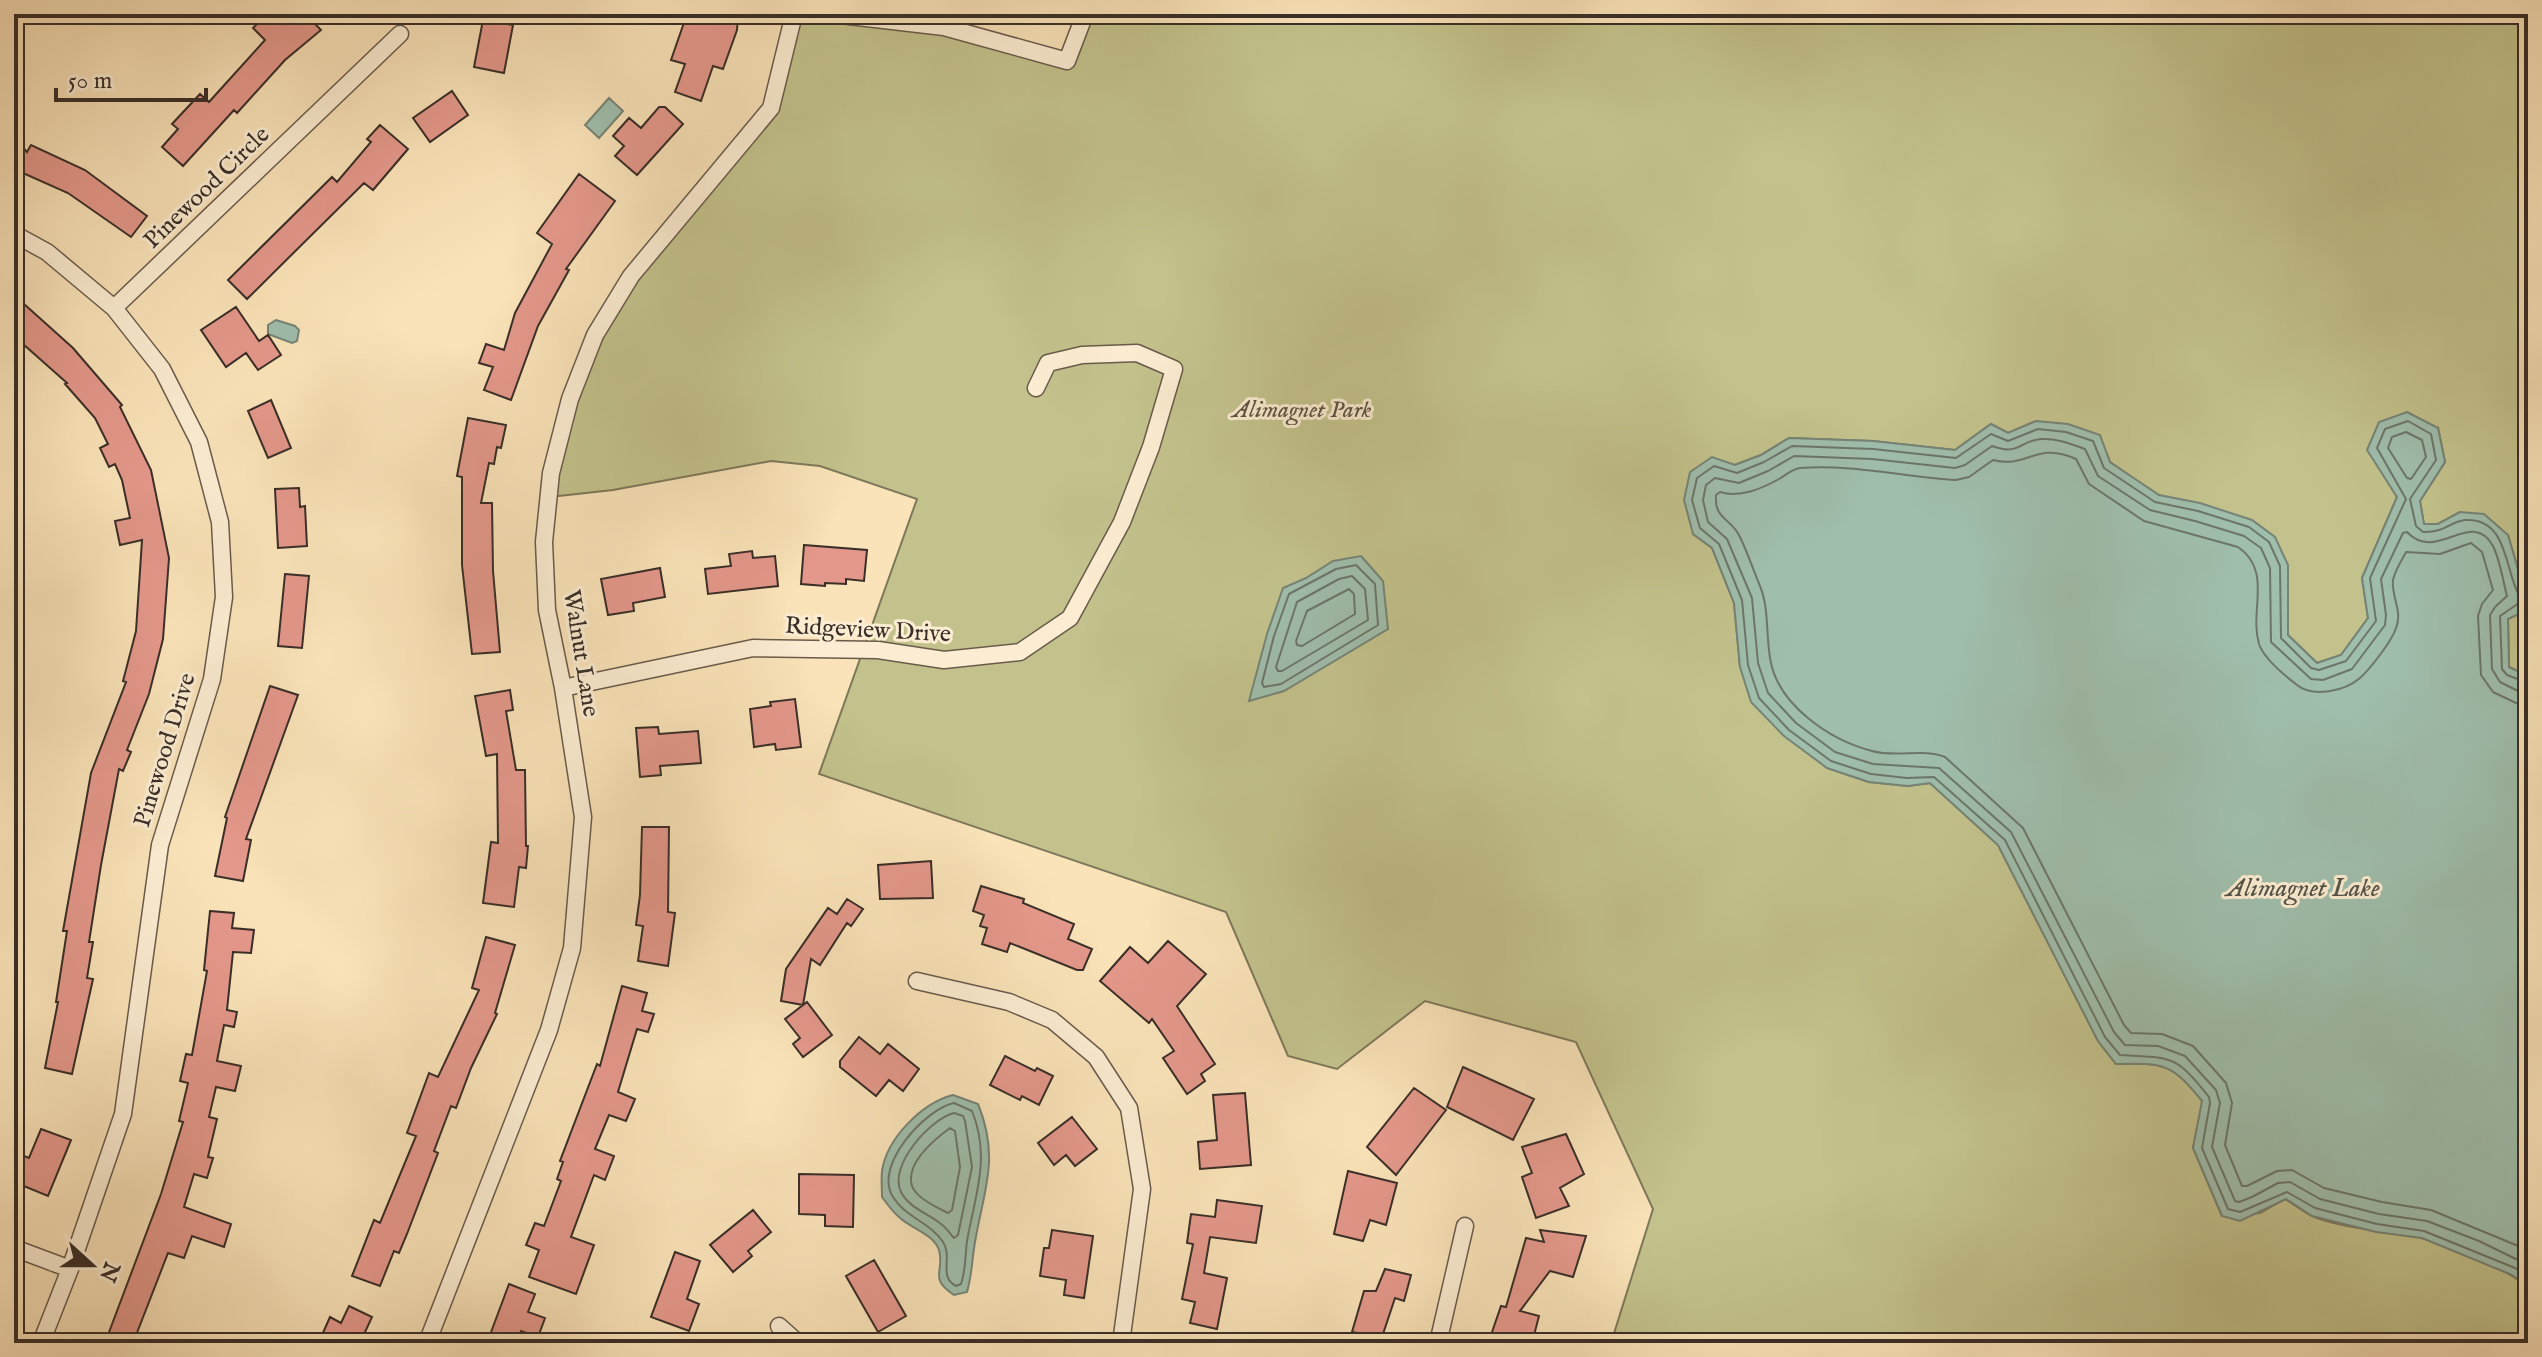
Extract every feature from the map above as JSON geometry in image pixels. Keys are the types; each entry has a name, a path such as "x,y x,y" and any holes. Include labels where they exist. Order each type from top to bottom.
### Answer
{"street":[{"name":"Walnut Lane","path":"427,1343 549,1030 572,948 583,817 547,610 544,542 551,473 570,399 595,335 631,276 771,108 794,14"},
{"path":"832,14 944,27 1067,61 1085,14"},
{"name":"Pinewood Circle","path":"114,308 400,34"},
{"name":"Pinewood Drive","path":"14,234 47,252 114,308 162,369 199,442 220,522 224,597 212,679 160,845 123,1114 41,1343"},
{"name":"Ridgeview Drive","path":"563,688 753,648 878,650 944,660 1020,652 1070,618 1122,522 1151,447 1174,369 1137,353 1082,355 1048,363 1036,388"},
{"path":"917,981 1009,1002 1052,1020 1096,1057 1129,1108 1142,1189 1121,1343"},
{"path":"1438,1343 1465,1226"},
{"path":"14,1248 70,1269"},
{"path":"779,1326 798,1343"}],"green space":[{"name":"Alimagnet Park","path":"794,14 832,14 944,27 1066,61 1085,14 2528,14 2528,604 2508,535 2460,512 2438,524 2424,525 2420,501 2445,462 2438,428 2385,477 2397,497 2362,578 2368,618 2341,655 2317,663 2288,635 2288,565 2216,509 2159,495 2135,480 2110,462 2099,435 2036,421 2008,433 1991,424 1955,450 1873,441 1789,438 1761,455 1734,465 1693,534 1712,548 1734,603 1740,667 1827,768 1869,782 1908,786 1930,783 1998,845 2098,1041 2116,1064 2166,1068 2183,1079 2203,1101 2193,1148 2222,1216 2260,1213 2285,1199 2325,1221 2421,1238 2463,1251 2528,1287 2528,1343 1611,1343 1653,1209 1576,1042 1425,1001 1337,1069 1288,1056 1226,912 819,774 917,499 820,466 771,461 613,490 549,497 595,335 771,108"},
{"path":"2528,610 2528,686 2526,675 2509,667 2508,618"}],"water":[{"path":"609,98 623,111 599,138 585,125"},
{"path":"276,320 299,330 297,341 292,343 268,334 268,325"},
{"name":"Alimagnet Lake","path":"2407,412 2438,428 2445,462 2420,501 2424,524 2438,524 2460,512 2484,514 2508,535 2528,604 2528,610 2508,619 2509,667 2526,675 2528,686 2528,1287 2512,1275 2422,1238 2376,1232 2312,1216 2286,1199 2240,1221 2222,1216 2193,1148 2202,1101 2182,1079 2166,1068 2116,1064 2098,1041 1998,845 1930,783 1908,786 1869,782 1827,768 1784,736 1751,702 1740,667 1734,603 1712,548 1693,534 1684,500 1690,472 1712,457 1735,465 1761,455 1789,438 1873,441 1955,450 1991,424 2008,433 2036,421 2068,424 2100,435 2110,462 2159,495 2200,503 2252,520 2275,537 2288,565 2288,635 2317,663 2341,655 2368,618 2362,578 2397,497 2367,450 2379,422"},
{"path":"1361,556 1383,581 1388,629 1284,691 1249,701 1283,588 1333,561"},
{"path":"953,1095 978,1104 985,1123 989,1157 969,1286 967,1292 954,1295 939,1279 940,1258 936,1244 904,1221 882,1197 885,1159 898,1135 918,1114"}],"building":[{"path":"267,14 280,14 289,23 297,14 305,14 321,30 285,60 237,113 234,110 183,166 162,147 178,129 172,124 200,94 209,102 265,40 253,28"},
{"path":"687,14 738,14 737,30 723,69 713,66 701,101 675,92 685,64 671,60"},
{"path":"483,20 513,25 504,73 474,67"},
{"path":"452,91 468,115 430,142 413,118"},
{"path":"659,107 665,107 683,124 637,175 615,156 624,146 613,136 629,118 641,128"},
{"path":"380,125 408,149 373,190 364,183 247,299 228,280 332,177 337,182 371,142 367,139"},
{"path":"14,138 27,152 31,145 85,170 147,216 131,237 68,193 14,169"},
{"path":"579,174 615,201 566,269 569,270 538,326 511,400 484,390 493,367 479,363 486,344 504,350 515,313 552,244 537,233"},
{"path":"14,295 73,348 122,405 120,407 151,470 169,558 163,639 149,694 127,750 131,752 123,771 119,769 89,942 93,942 87,978 93,979 72,1074 45,1068 58,1002 67,931 63,931 91,773 126,682 123,681 136,631 142,540 120,545 115,521 130,518 122,480 115,464 109,467 100,448 108,444 95,418 67,383 14,336"},
{"path":"236,307 259,341 268,335 281,355 258,370 246,353 226,367 201,330"},
{"path":"271,400 291,448 268,458 248,411"},
{"path":"468,418 506,425 494,464 489,463 481,503 492,503 493,571 500,652 472,654 462,565 462,477 457,476"},
{"path":"299,488 300,507 305,506 307,546 278,548 275,489"},
{"path":"804,545 867,550 864,581 846,579 846,584 825,583 825,586 801,584"},
{"path":"752,551 753,558 775,556 778,586 708,594 705,569 731,566 729,554"},
{"path":"660,568 665,597 633,603 634,611 608,615 601,579"},
{"path":"285,574 309,576 302,648 278,646"},
{"path":"270,686 298,695 246,839 251,840 243,881 215,876 225,817"},
{"path":"510,690 513,710 506,711 516,770 525,770 528,846 526,868 519,867 514,907 483,903 491,842 498,843 497,754 486,756 475,696"},
{"path":"795,699 801,747 776,750 775,744 754,747 750,709 771,706 770,702"},
{"path":"658,727 659,734 698,731 701,763 660,766 661,775 640,777 636,728"},
{"path":"642,827 669,827 668,912 675,913 668,966 638,961 643,926 636,925"},
{"path":"931,861 933,898 880,899 878,865"},
{"path":"981,886 1024,899 1023,903 1074,924 1068,939 1092,949 1083,970 1010,943 1007,952 982,944 987,928 980,926 984,915 973,911"},
{"path":"847,899 863,909 851,926 847,923 820,965 811,959 803,1005 781,1001 786,969 828,908 837,914"},
{"path":"210,911 234,913 232,928 254,930 251,953 233,952 227,1010 237,1012 234,1027 224,1025 217,1061 241,1066 235,1091 216,1087 209,1117 217,1119 208,1157 213,1158 207,1178 194,1174 184,1207 231,1224 224,1247 192,1236 184,1258 168,1253 133,1343 128,1343 108,1335 161,1194 183,1122 179,1121 188,1083 180,1081 186,1054 192,1055 207,971 204,970"},
{"path":"486,937 515,945 497,1014 456,1108 451,1106 434,1151 438,1153 407,1234 399,1253 394,1251 380,1286 352,1276 374,1220 380,1223 416,1136 407,1133 429,1073 438,1077 479,990 472,988"},
{"path":"1168,941 1206,974 1177,1006 1215,1064 1201,1074 1205,1081 1187,1094 1163,1058 1174,1051 1152,1019 1149,1023 1100,981 1130,947 1148,963"},
{"path":"622,986 647,993 642,1011 654,1014 648,1032 637,1029 618,1092 635,1099 626,1121 609,1115 595,1149 614,1156 605,1180 594,1175 571,1237 594,1245 576,1294 529,1277 539,1250 526,1245 535,1223 544,1226 561,1181 557,1179 563,1162 560,1161 597,1064 600,1066"},
{"path":"807,1002 832,1035 803,1057 793,1044 800,1038 785,1019"},
{"path":"859,1037 880,1054 888,1044 919,1069 903,1091 889,1080 876,1096 840,1067 840,1061"},
{"path":"1005,1056 1053,1076 1039,1105 1022,1096 1020,1100 990,1085"},
{"path":"1463,1067 1534,1099 1513,1140 1447,1107"},
{"path":"1414,1088 1446,1110 1396,1175 1367,1147"},
{"path":"1245,1093 1251,1165 1200,1169 1198,1142 1217,1140 1213,1095"},
{"path":"1072,1117 1097,1149 1075,1166 1066,1155 1054,1165 1038,1143"},
{"path":"41,1129 71,1140 48,1196 14,1182 14,1152 29,1158"},
{"path":"1566,1134 1584,1174 1560,1188 1569,1206 1536,1218 1522,1177 1532,1173 1522,1147"},
{"path":"1348,1171 1397,1183 1386,1225 1370,1220 1363,1241 1334,1234"},
{"path":"799,1174 854,1175 853,1227 825,1226 825,1215 799,1214"},
{"path":"1217,1200 1262,1206 1256,1243 1210,1237 1204,1273 1227,1278 1217,1329 1190,1323 1195,1302 1182,1299 1193,1244 1187,1243 1191,1214 1215,1217"},
{"path":"753,1210 771,1232 748,1251 752,1256 733,1272 710,1245"},
{"path":"1052,1230 1093,1236 1084,1298 1064,1295 1066,1280 1040,1276 1044,1248 1049,1248"},
{"path":"1540,1230 1586,1236 1573,1277 1550,1271 1520,1311 1539,1316 1532,1343 1504,1343 1505,1339 1499,1340 1491,1335 1501,1306 1506,1307 1526,1238 1544,1242"},
{"path":"675,1252 700,1261 687,1299 699,1304 689,1331 651,1317"},
{"path":"874,1260 906,1316 878,1332 846,1276"},
{"path":"1385,1269 1411,1275 1404,1301 1395,1298 1382,1337 1352,1332 1364,1291 1376,1291"},
{"path":"509,1284 535,1294 528,1312 545,1318 538,1337 521,1331 516,1343 487,1343"},
{"path":"349,1306 372,1317 360,1343 339,1343 322,1335 330,1317 341,1323"}]}
